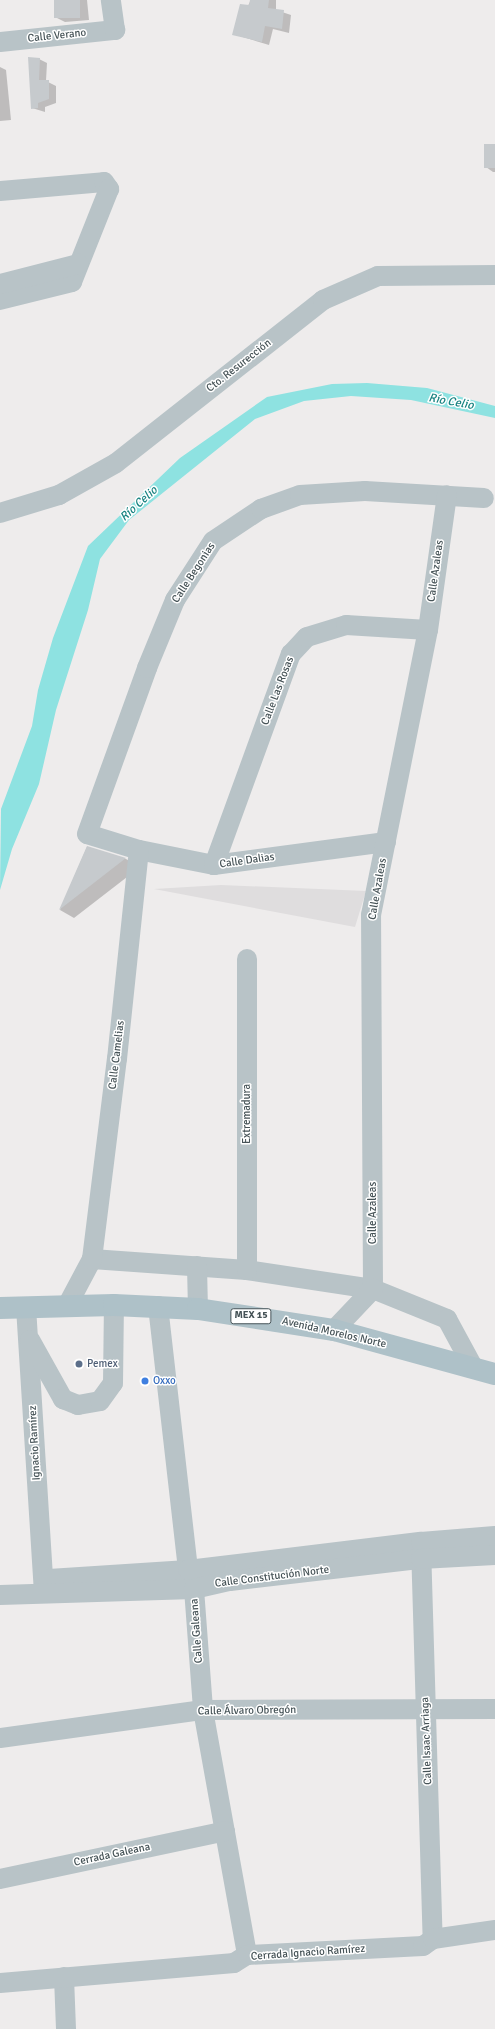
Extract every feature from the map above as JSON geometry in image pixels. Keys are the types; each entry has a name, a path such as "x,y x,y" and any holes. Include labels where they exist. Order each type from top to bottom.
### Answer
{"main road":[{"name":"Avenida Morelos Norte","path":"0,1308 114,1305 198,1309 334,1330 495,1374"}],"street":[{"name":"Calle Verano","path":"0,42 115,30 111,0"},
{"path":"0,191 92,183 107,184 109,189 72,282 0,300"},
{"path":"0,284 78,264"},
{"name":"Cto. Resurección","path":"0,513 59,495 116,464 323,300 378,276 495,275"},
{"name":"Calle Begonias","path":"87,834 147,668 175,600 213,541 261,509 300,495 365,491 484,498"},
{"name":"Calle Azaleas","path":"373,1289 371,915 428,630 447,495"},
{"name":"Calle Las Rosas","path":"214,865 291,654 307,637 346,625 428,630"},
{"name":"Calle Dalias","path":"87,834 139,850 214,865 386,842"},
{"name":"Calle Camelias","path":"92,1259 117,1059 139,850"},
{"name":"Extremadura","path":"247,958 247,1270"},
{"path":"67,1306 92,1259 247,1270 373,1289 447,1319 473,1367"},
{"path":"197,1266 198,1309"},
{"path":"334,1330 373,1289"},
{"path":"28,1336 63,1399 78,1405 100,1401 113,1382 114,1305"},
{"name":"Calle Galeana","path":"158,1306 188,1570 194,1589 203,1710 247,1955"},
{"name":"Ignacio Ramírez","path":"26,1307 43,1585"},
{"name":"Calle Constitución Norte","path":"0,1582 43,1585 194,1589 230,1581 421,1551 495,1536"},
{"name":"Calle Constitución Norte","path":"0,1595 43,1585 188,1570 421,1551 495,1555"},
{"name":"Calle Isaac Arriaga","path":"421,1551 433,1940"},
{"name":"Calle Álvaro Obregón","path":"0,1738 203,1710 495,1709"},
{"name":"Cerrada Galeana","path":"0,1879 225,1831"},
{"name":"Cerrada Ignacio Ramírez","path":"0,1983 234,1963 247,1955 423,1946 433,1940 495,1930"},
{"path":"64,1977 66,2029"}],"shaded area":[{"path":"221,885 366,891 355,927 154,889"}],"water":[{"name":"Río Celio","path":"367,383 427,388 495,406 495,418 411,400 351,396 304,401 255,419 129,520 100,559 88,610 56,710 39,784 12,849 0,890 1,809 32,726 38,690 53,638 88,546 180,458 267,397 332,384"}],"building":[{"path":"54,0 80,0 80,18 54,18"},
{"path":"250,0 269,0 268,8 284,10 282,29 265,26 262,42 232,35 240,4 249,5"},
{"path":"28,57 40,58 39,80 49,80 49,99 38,103 38,108 31,109"},
{"path":"484,144 495,144 495,168 484,168"},
{"path":"87,846 126,858 59,910"}],"place":[{"name":"Pemex","path":"79,1364"},
{"name":"Oxxo","path":"145,1381"}]}
